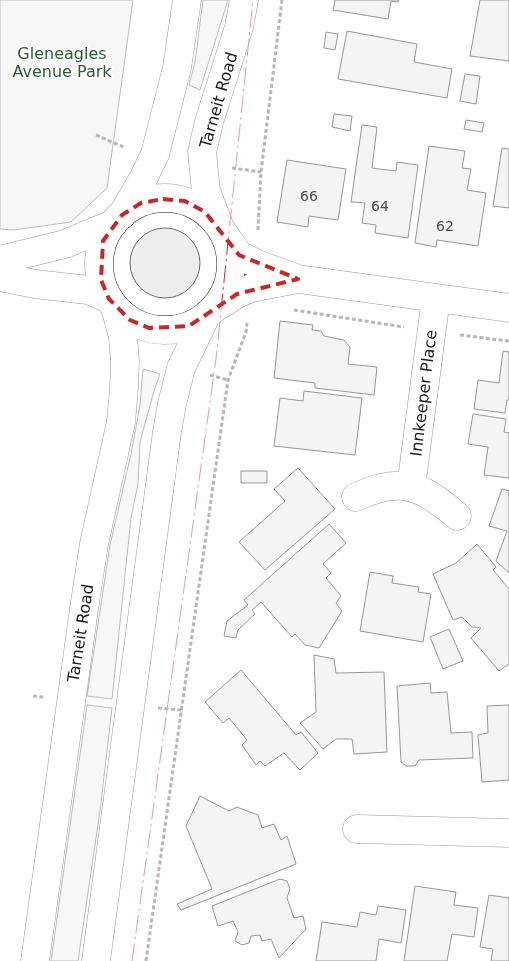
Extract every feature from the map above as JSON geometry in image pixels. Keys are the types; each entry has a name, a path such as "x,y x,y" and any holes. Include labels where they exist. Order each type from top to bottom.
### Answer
{"main road":[{"path":"112,303 101,280 99,260 104,241 143,179 155,154 177,68 188,0"},
{"name":"Tarneit Road","path":"223,232 206,191 202,152 209,122 239,26 244,0"},
{"path":"0,260 65,244 118,219 141,203 163,198 185,202 206,212 223,232 254,276"},
{"path":"96,961 166,432 181,368 211,312 225,291 231,273 230,254 223,232"},
{"path":"254,276 298,279 509,308"},
{"path":"0,277 35,284 88,290 112,303 130,320 136,323 149,328 169,330 189,326 237,294 254,276"},
{"name":"Innkeeper Place","path":"411,487 436,298"},
{"name":"Tarneit Road","path":"35,961 89,573 121,422 125,361 122,337 112,303"},
{"path":"356,497 375,488 392,486 411,487 427,493 457,516"},
{"path":"357,829 509,833"}],"path":[{"path":"146,961 228,380 246,332 254,276 261,172 282,0"},
{"path":"287,309 509,341"}],"highlighted area":[{"path":"163,199 185,201 205,212 239,255 298,279 237,294 189,326 149,328 130,320 109,299 101,280 103,241 122,215 141,203"}],"shaded area":[{"name":"Gleneagles Avenue Park","path":"0,0 133,0 107,188 71,222 13,230 0,229"},
{"path":"203,0 228,0 200,90 189,85 195,62"},
{"path":"165,228 178,231 190,238 197,250 200,263 197,276 190,288 178,295 165,298 152,295 140,288 133,276 130,263 133,250 140,238 152,231"},
{"path":"143,369 160,374 140,442 138,484 131,518 112,699 87,696 110,545 140,405"},
{"path":"87,705 112,708 100,811 78,961 51,961"}],"building":[{"path":"335,0 399,0 398,2 391,1 388,19 333,10"},
{"path":"480,0 509,0 509,61 470,56"},
{"path":"347,31 417,44 414,62 452,69 447,98 338,79"},
{"path":"326,32 338,34 335,50 324,48"},
{"path":"465,74 480,76 476,104 460,101"},
{"path":"334,114 352,116 350,131 332,127"},
{"path":"466,120 484,123 482,132 464,129"},
{"path":"362,125 377,127 372,168 396,171 397,162 418,165 408,238 375,233 376,225 362,223 365,203 351,202"},
{"path":"429,146 465,151 462,168 471,169 467,190 486,193 478,246 437,240 436,247 415,243"},
{"path":"502,148 509,149 509,208 493,206"},
{"path":"287,160 346,169 338,220 309,216 308,227 277,222"},
{"path":"280,321 313,325 312,330 321,331 324,336 344,340 350,347 348,364 377,367 374,395 315,388 315,383 274,378"},
{"path":"503,351 509,352 509,400 507,400 505,413 474,409 478,380 499,383"},
{"path":"304,391 362,398 355,455 274,446 280,398 303,401"},
{"path":"473,414 506,419 504,432 509,433 509,478 484,475 488,447 468,444"},
{"path":"298,468 335,509 265,570 239,542 285,501 274,489"},
{"path":"241,471 267,471 267,483 241,483"},
{"path":"502,489 509,491 509,573 496,561 507,531 489,526"},
{"path":"329,524 346,543 323,564 331,573 326,578 341,596 336,603 342,611 319,648 305,645 295,634 292,637 261,602 252,610 255,614 238,630 236,638 224,636 227,621 248,605 244,600"},
{"path":"477,544 496,567 493,570 509,589 509,664 499,671 471,638 481,628 472,627 462,617 453,620 433,574 456,563"},
{"path":"370,572 393,576 392,583 419,587 418,592 431,594 423,642 360,631"},
{"path":"449,629 463,661 443,669 430,637"},
{"path":"314,655 334,659 336,673 384,672 387,752 354,754 352,739 336,739 323,749 300,723 316,712"},
{"path":"241,670 296,735 301,732 318,753 300,770 284,753 265,766 260,761 256,765 242,745 247,740 229,718 223,723 205,702"},
{"path":"430,683 431,693 447,692 451,733 472,732 473,758 419,760 415,766 406,766 401,762 397,686"},
{"path":"509,705 509,780 482,782 478,735 488,733 487,706"},
{"path":"200,796 229,811 237,807 258,815 262,828 274,824 281,840 287,836 296,864 181,910 177,904 212,889 186,826"},
{"path":"280,879 287,881 290,889 287,898 294,918 303,916 306,929 279,958 271,939 262,941 260,935 251,936 249,943 242,945 235,941 238,932 233,921 218,926 212,906"},
{"path":"415,886 456,892 454,905 478,908 474,937 452,934 447,961 404,961"},
{"path":"489,895 509,898 509,961 491,961 493,949 480,947"},
{"path":"378,906 406,910 401,943 379,939 376,961 316,961 322,922 357,927 360,912 376,915"}],"power":[{"path":"132,961 216,359 253,0"}]}
